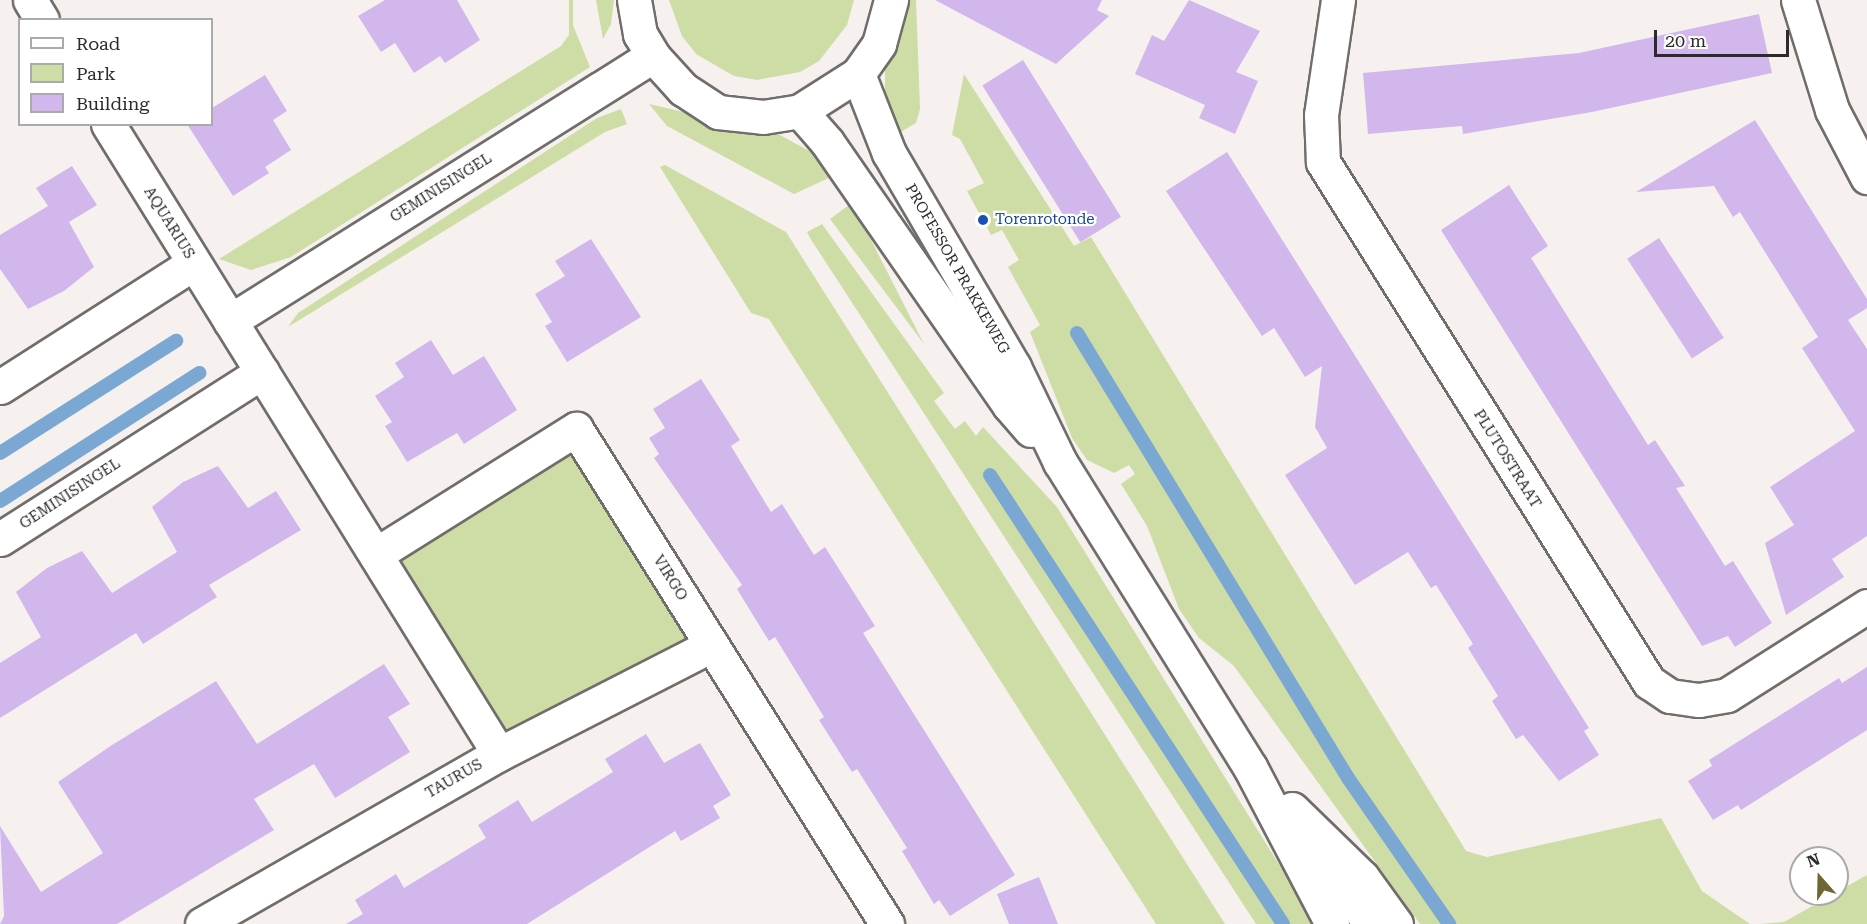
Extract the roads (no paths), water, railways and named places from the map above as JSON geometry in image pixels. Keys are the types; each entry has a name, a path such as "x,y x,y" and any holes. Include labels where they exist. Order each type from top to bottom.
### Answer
{"street":[{"path":"30,0 41,18"},
{"path":"634,0 640,34 653,56 683,89 718,112 763,117 800,111 858,74 879,44 891,0"},
{"name":"PLUTOSTRAAT","path":"1338,0 1320,115 1323,162 1649,682 1670,696 1699,700 1727,695 1867,606"},
{"path":"1798,0 1832,110 1867,177"},
{"name":"GEMINISINGEL","path":"230,321 653,56"},
{"name":"PROFESSOR PRAKKEWEG","path":"858,74 889,153 1014,367 1060,462 1250,767 1332,924"},
{"name":"PROFESSOR PRAKKEWEG","path":"800,111 852,176 1009,405 1060,462"},
{"name":"AQUARIUS","path":"109,126 230,321"},
{"path":"0,387 194,263"},
{"path":"230,321 378,553 499,754"},
{"name":"GEMINISINGEL","path":"0,539 262,372"},
{"name":"VIRGO","path":"378,553 576,429 887,924"},
{"name":"TAURUS","path":"202,924 499,754 712,645"},
{"name":"PROFESSOR PRAKKEWEG","path":"1250,767 1292,809 1370,924"},
{"path":"1292,809 1362,877 1396,924"}],"waterway":[{"path":"1077,333 1348,778 1449,924"},
{"path":"0,453 176,341"},
{"path":"0,501 199,373"},
{"path":"990,475 1283,924"}],"place":[{"name":"Torenrotonde","path":"983,220"}]}
